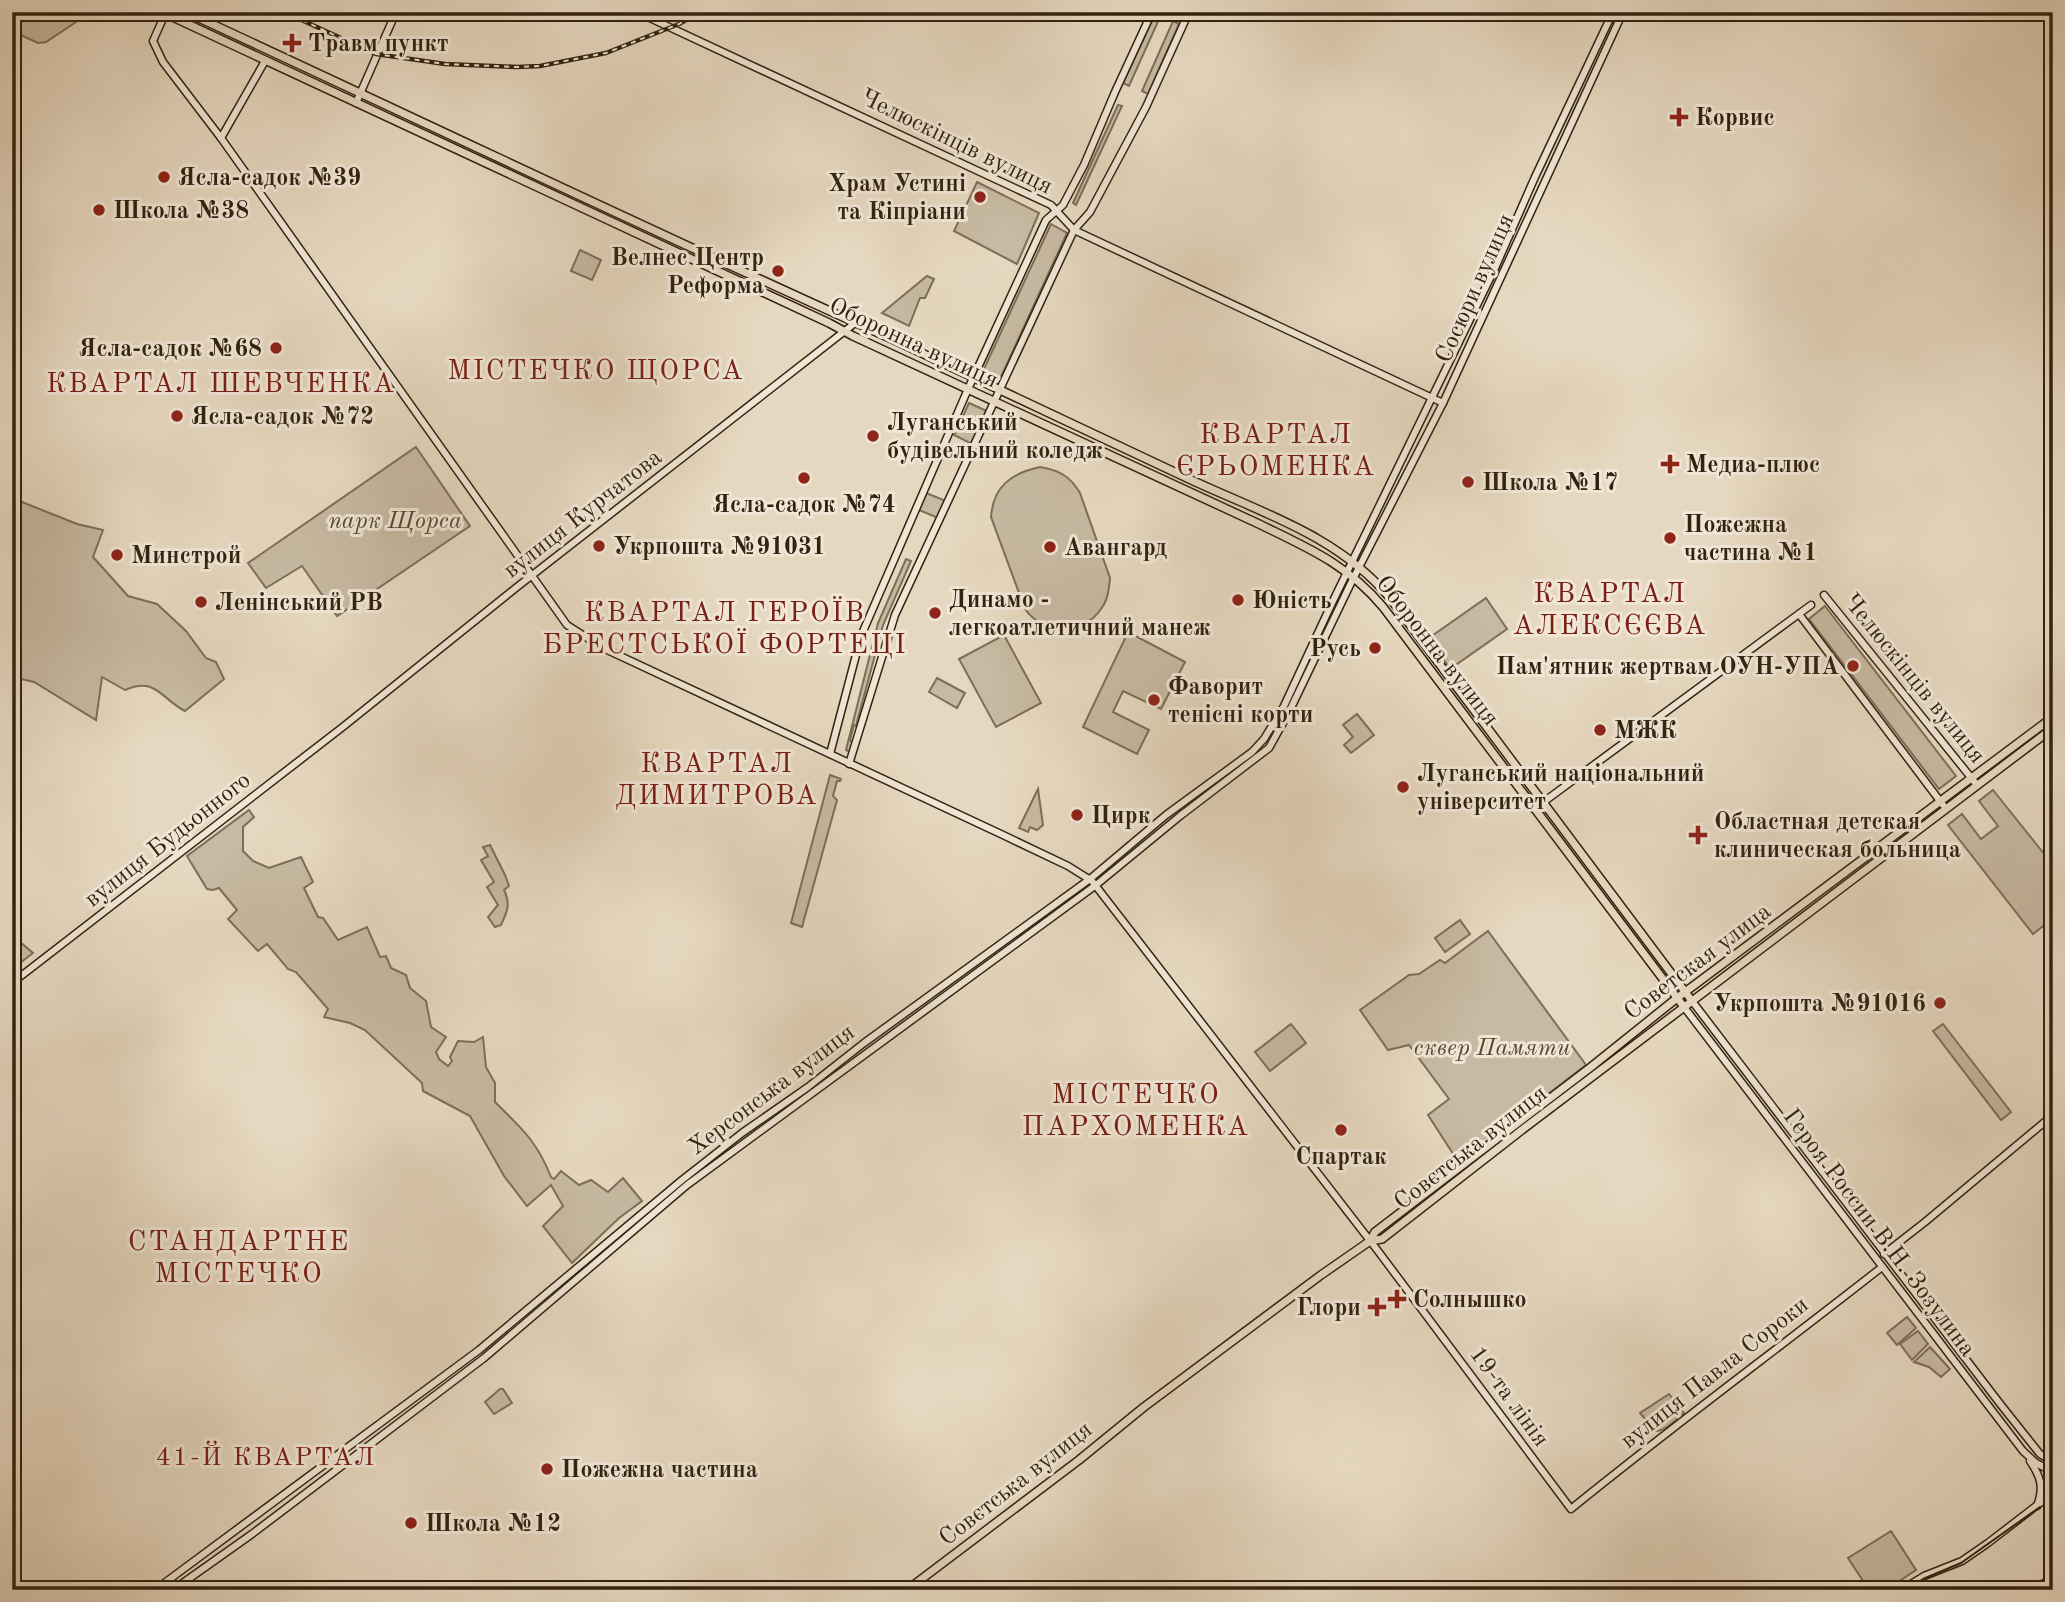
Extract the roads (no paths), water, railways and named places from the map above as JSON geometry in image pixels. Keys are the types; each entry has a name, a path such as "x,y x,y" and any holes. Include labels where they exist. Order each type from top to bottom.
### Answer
{"main road":[{"name":"Оборонна вулиця","path":"186,12 1305,531 1329,545 1352,561 1390,598 1692,1002"},
{"name":"Оборонна вулиця","path":"164,13 1259,524 1321,554 1347,571 1383,607 1684,1007"},
{"name":"Советская улица","path":"1370,1241 1374,1231 1591,1067 1677,998 1943,805 1971,779 2053,717"},
{"name":"Совєтська вулиця","path":"907,1590 1079,1460 1144,1407 1370,1241 1381,1239 1692,1002 1943,805 1977,785 2053,728"}],"street":[{"path":"356,103 396,12"},
{"name":"Челюскінців вулиця","path":"637,12 973,167 1051,205 1074,230 1443,403"},
{"path":"830,754 861,636 968,389 1046,220 1063,205 1084,166 1152,12"},
{"path":"849,764 895,615 1074,230 1090,212 1146,107 1189,12"},
{"name":"Сосюри вулиця","path":"1347,571 1433,398 1613,12"},
{"name":"Сосюри вулиця","path":"1355,577 1443,403 1622,12"},
{"path":"164,13 153,37 154,46 163,62 221,138 567,625 603,648 1009,838 1093,882"},
{"path":"221,138 265,61"},
{"name":"вулиця Курчатова","path":"344,726 855,323"},
{"name":"Херсонська вулиця","path":"155,1590 479,1350 742,1133 1093,882 1166,816 1252,752 1264,739 1284,706 1347,571"},
{"name":"Херсонська вулиця","path":"173,1590 252,1534 484,1358 687,1185 1269,748 1296,699 1355,577"},
{"name":"Челюскінців вулиця","path":"1824,595 1977,785"},
{"path":"1534,809 1811,605"},
{"name":"Челюскінців вулиця","path":"1799,614 1943,805"},
{"name":"вулиця Будьонного","path":"12,983 344,726"},
{"name":"19-та лінія","path":"1093,882 1419,1305 1571,1509"},
{"name":"Героя России В.Н. Зозулина","path":"1692,1002 2028,1440 2040,1454 2053,1462"},
{"name":"Героя России В.Н. Зозулина","path":"1684,1007 2023,1451 2036,1463 2053,1472"},
{"path":"1877,1259 1925,1223 2053,1115"},
{"name":"вулиця Павла Сороки","path":"1571,1509 1652,1443 1725,1390 1882,1267"},
{"path":"2023,1451 2036,1469 2042,1484 2037,1506"},
{"path":"1901,1590 1924,1576 1962,1560 2053,1493"},
{"path":"2034,1590 2053,1577"}],"tram line":[{"path":"1907,1590 1923,1579 1961,1563 2040,1507"}],"railway":[{"path":"284,12 376,54 445,64 517,67 540,66 606,53 679,24 700,12"}],"place":[{"name":"Травм пункт","path":"292,43"},
{"name":"Корвис","path":"1679,117"},
{"name":"Ясла-садок №39","path":"164,177"},
{"name":"Храм Устині та Кіпріани","path":"980,197"},
{"name":"Школа №38","path":"99,210"},
{"name":"Велнес Центр Реформа","path":"778,271"},
{"name":"Ясла-садок №68","path":"276,348"},
{"name":"Ясла-садок №72","path":"177,416"},
{"name":"Луганський будівельний коледж","path":"873,436"},
{"name":"Медиа-плюс","path":"1670,464"},
{"name":"Ясла-садок №74","path":"804,478"},
{"name":"Школа №17","path":"1468,482"},
{"name":"Пожежна частина №1","path":"1670,538"},
{"name":"Укрпошта №91031","path":"599,546"},
{"name":"Авангард","path":"1050,547"},
{"name":"Минстрой","path":"117,555"},
{"name":"Юність","path":"1238,600"},
{"name":"Ленінський РВ","path":"201,602"},
{"name":"Динамо - легкоатлетичний манеж","path":"935,613"},
{"name":"Русь","path":"1375,648"},
{"name":"Пам'ятник жертвам ОУН-УПА","path":"1853,666"},
{"name":"Фаворит тенісні корти","path":"1154,700"},
{"name":"МЖК","path":"1600,730"},
{"name":"Луганський національний університет","path":"1403,787"},
{"name":"Цирк","path":"1077,815"},
{"name":"Областная детская клиническая больница","path":"1698,835"},
{"name":"Укрпошта №91016","path":"1940,1003"},
{"name":"Спартак","path":"1341,1130"},
{"name":"Солнышко","path":"1397,1299"},
{"name":"Глори","path":"1377,1307"},
{"name":"Пожежна частина","path":"547,1469"},
{"name":"Школа №12","path":"411,1523"}],"district":[{"name":"МІСТЕЧКО ЩОРСА","path":"596,369"},
{"name":"КВАРТАЛ ШЕВЧЕНКА","path":"221,382"},
{"name":"КВАРТАЛ ЄРЬОМЕНКА","path":"1276,449"},
{"name":"КВАРТАЛ АЛЕКСЄЄВА","path":"1610,608"},
{"name":"КВАРТАЛ ГЕРОЇВ БРЕСТСЬКОЇ ФОРТЕЦІ","path":"725,627"},
{"name":"КВАРТАЛ ДИМИТРОВА","path":"717,778"},
{"name":"МІСТЕЧКО ПАРХОМЕНКА","path":"1136,1109"},
{"name":"СТАНДАРТНЕ МІСТЕЧКО","path":"239,1256"},
{"name":"41-Й КВАРТАЛ","path":"266,1456"}],"park label":[{"name":"парк Щорса","path":"395,520"},
{"name":"сквер Памяти","path":"1492,1047"}]}
